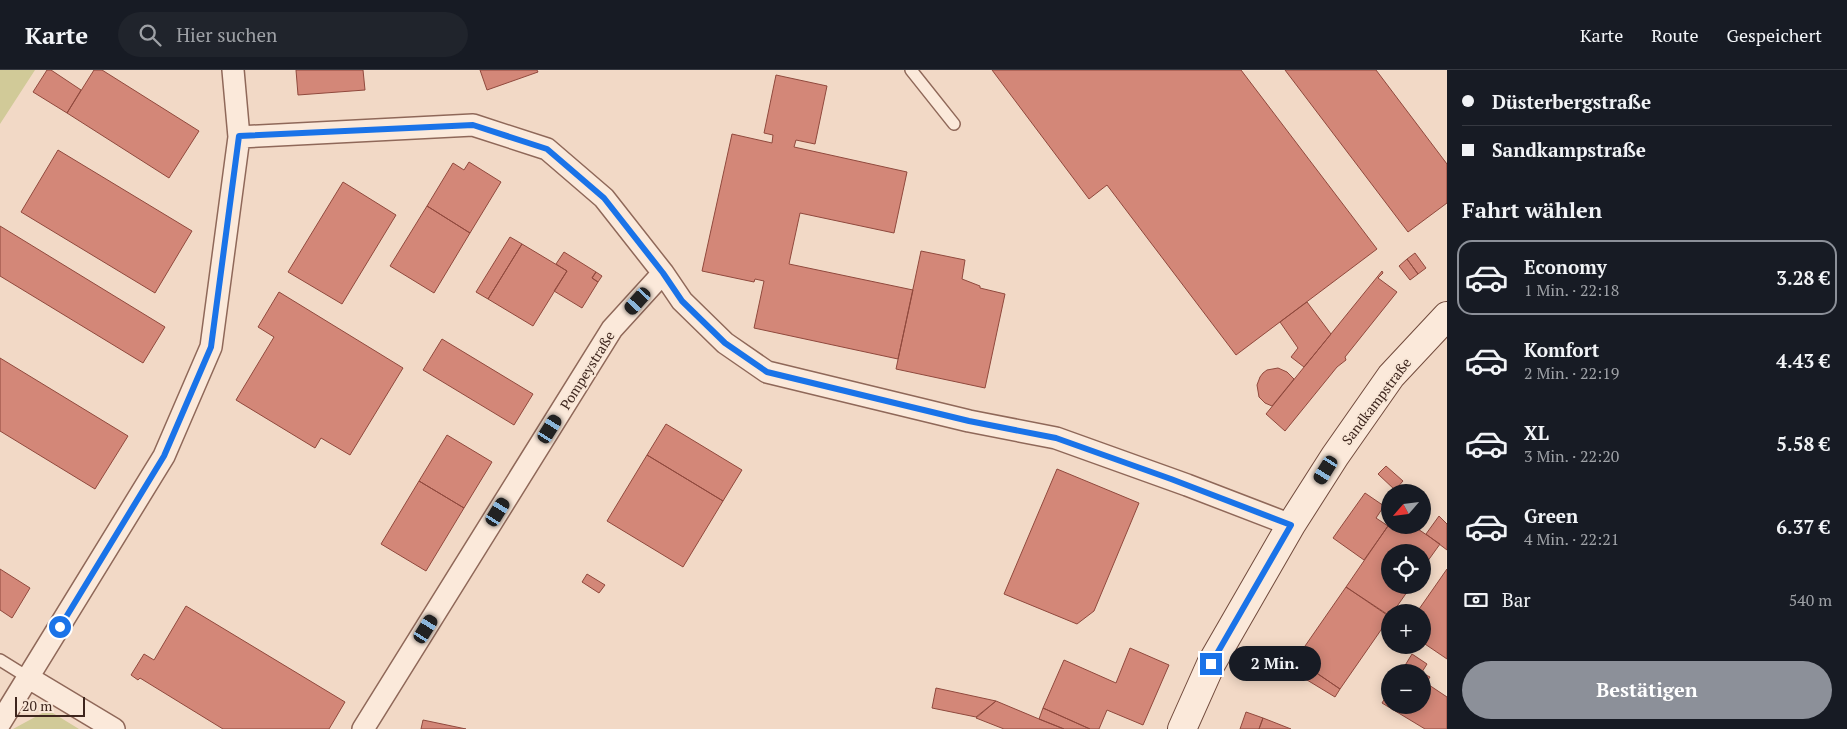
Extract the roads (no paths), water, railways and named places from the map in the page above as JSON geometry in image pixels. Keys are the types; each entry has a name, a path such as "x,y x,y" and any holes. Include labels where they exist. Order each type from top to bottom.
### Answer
{"street":[{"path":"0,723 164,456 211,347 239,136 233,70"},
{"path":"239,136 473,125 547,149 604,198 663,273 682,301 725,343 767,372 969,421 1056,438 1291,525"},
{"name":"Pompeystraße","path":"363,729 612,329 663,273"},
{"name":"Sandkampstraße","path":"1182,729 1211,664 1291,525 1335,456 1392,376 1447,316"},
{"path":"29,678 114,729"}],"lane":[{"path":"911,70 954,124"},
{"path":"0,660 29,678"}]}
